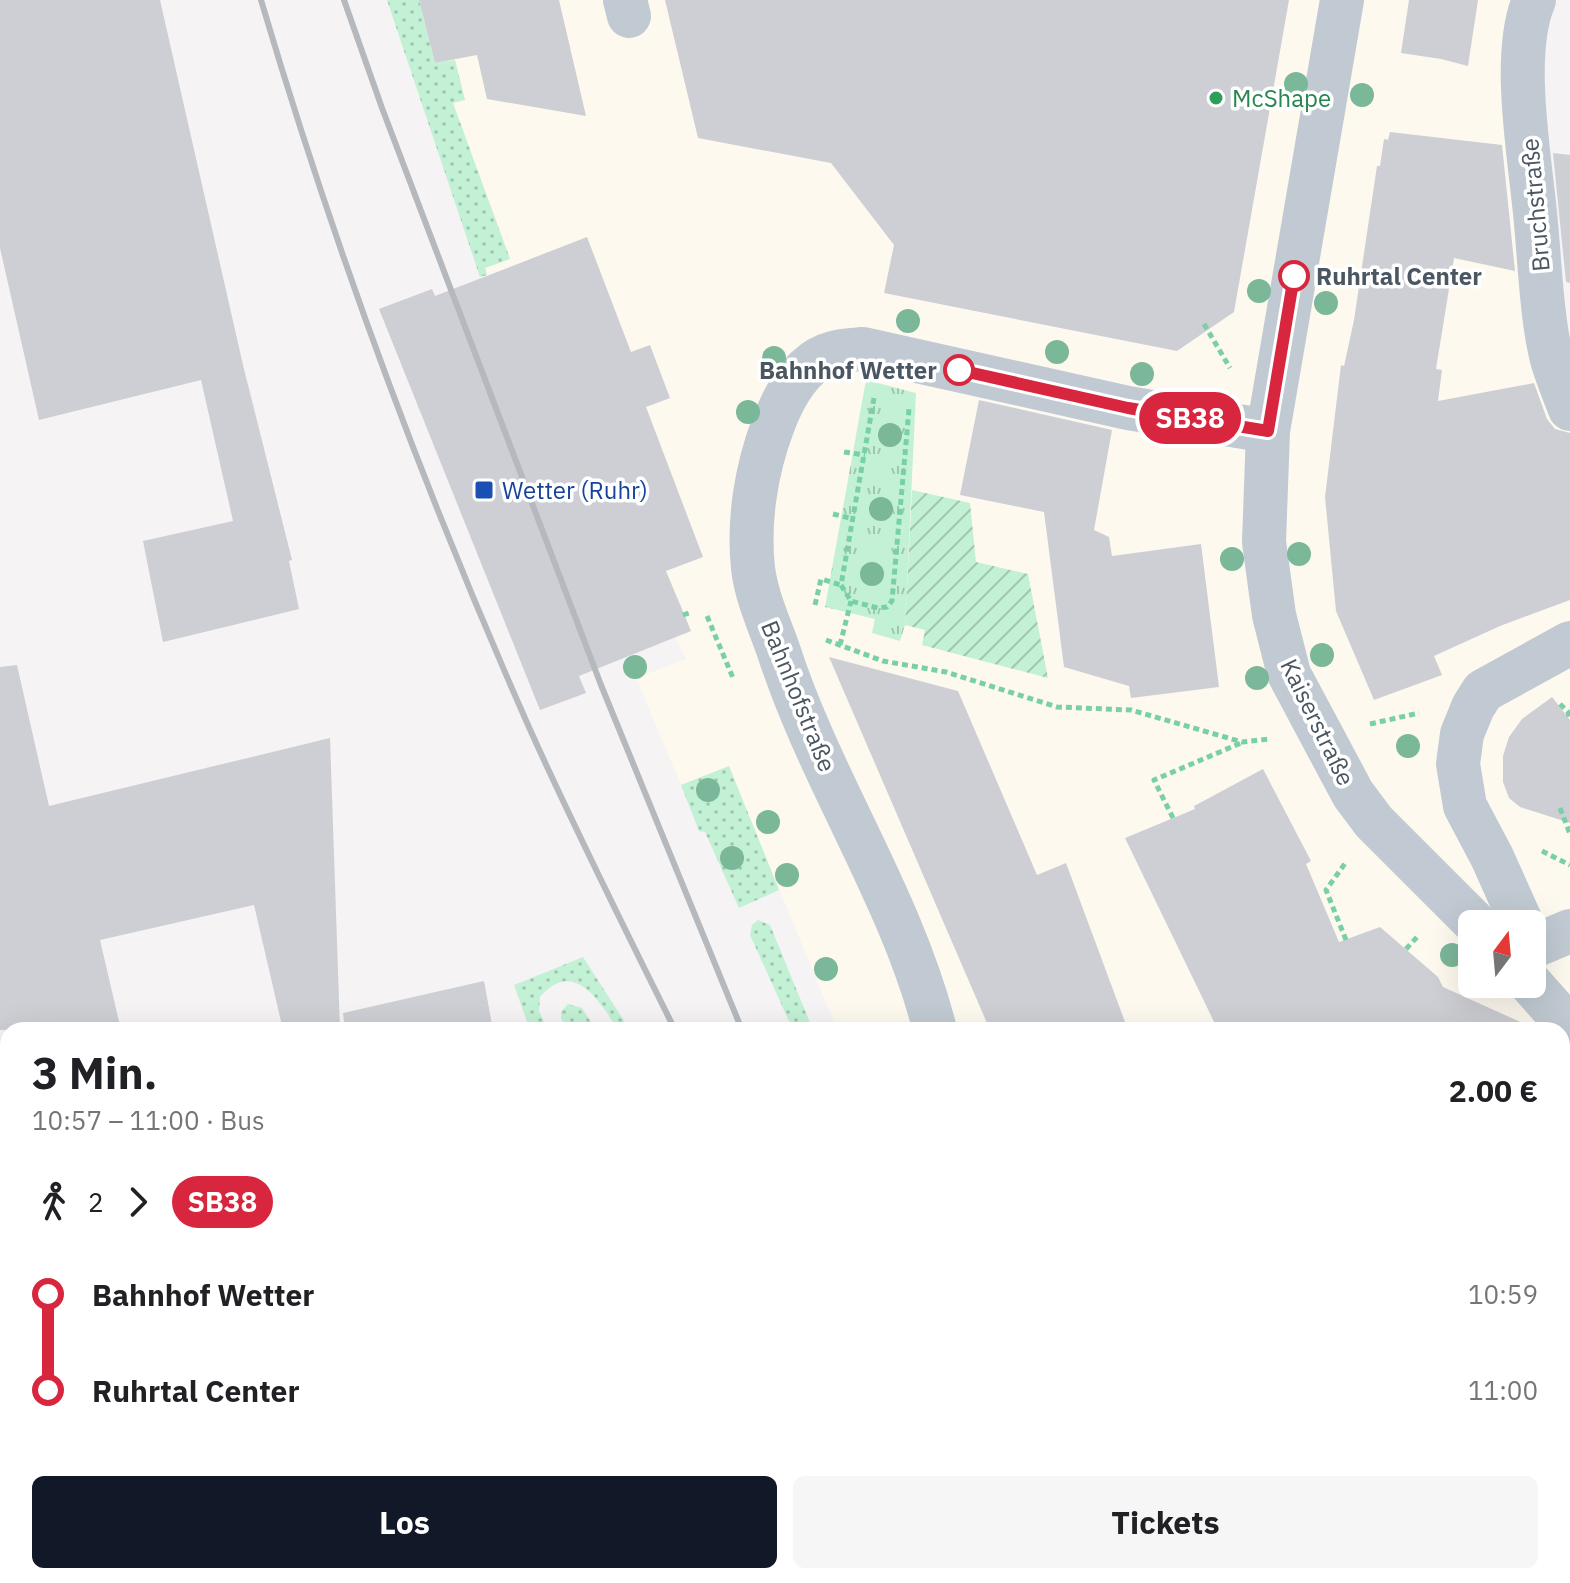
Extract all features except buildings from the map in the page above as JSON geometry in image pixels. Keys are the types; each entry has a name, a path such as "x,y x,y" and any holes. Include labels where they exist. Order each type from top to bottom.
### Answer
{"street":[{"name":"Kaiserstraße","path":"1342,0 1268,431 1264,542 1274,615 1289,674 1320,734 1353,794 1374,822 1462,910"},
{"name":"Bruchstraße","path":"1534,0 1524,27 1522,68 1528,142 1552,361 1570,409"},
{"name":"Bahnhofstraße","path":"916,361 863,349 831,353 814,363 797,380 781,404 767,440 751,524 753,571 789,684 904,937 923,984 933,1022"},
{"path":"916,361 1128,408 1268,431"},
{"path":"1516,910 1465,806 1458,764 1462,734 1483,691 1570,643"},
{"path":"1546,941 1570,931"},
{"path":"1543,998 1565,1022"}],"path":[{"path":"821,579 841,585 851,601 878,608 887,607 892,601 916,361"},
{"path":"841,585 874,397 886,401"},
{"path":"897,405 909,409"},
{"path":"844,452 865,455"},
{"path":"833,514 854,519"},
{"path":"840,645 851,601"},
{"path":"883,661 946,672 1057,707 1131,710 1242,742"},
{"path":"1377,723 1419,713"},
{"path":"1173,818 1154,780 1242,742 1320,734"},
{"path":"1560,808 1570,834"},
{"path":"1346,940 1326,890 1374,822"}],"shaded area":[{"path":"419,0 1534,0 1570,409 1570,1022 834,1022 729,767 681,785 636,678 686,659 676,638 691,631 678,597 612,622 480,277 487,275 485,268 510,258 452,103 464,99 455,60 435,63"}],"green space":[{"path":"387,0 419,0 435,63 455,60 465,100 453,103 510,259 485,268 487,275 480,277"},
{"path":"866,380 916,393 905,625 900,641 872,633 875,619 825,607"},
{"path":"912,490 970,503 976,562 1028,574 1048,678 922,645 925,630 905,625"},
{"path":"729,766 779,890 739,908 705,832 699,831 681,785"},
{"path":"758,920 770,925 810,1022 789,1022 750,935 752,925"},
{"path":"583,957 625,1022 613,1022 585,988 564,981 552,986 540,997 539,1011 544,1022 527,1022 514,985"},
{"path":"568,1004 582,1008 591,1022 563,1022 561,1012"}],"railway":[{"path":"261,0 350,276 453,547 545,764 671,1022"},
{"path":"344,0 601,685 739,1022"}],"bus line":[{"name":"SB38","path":"959,370 1128,408 1268,431 1294,276"}],"place":[{"name":"McShape","path":"1216,98"},
{"name":"Ruhrtal Center","path":"1294,276"},
{"name":"Bahnhof Wetter","path":"959,370"},
{"name":"Wetter (Ruhr)","path":"484,490"}]}
